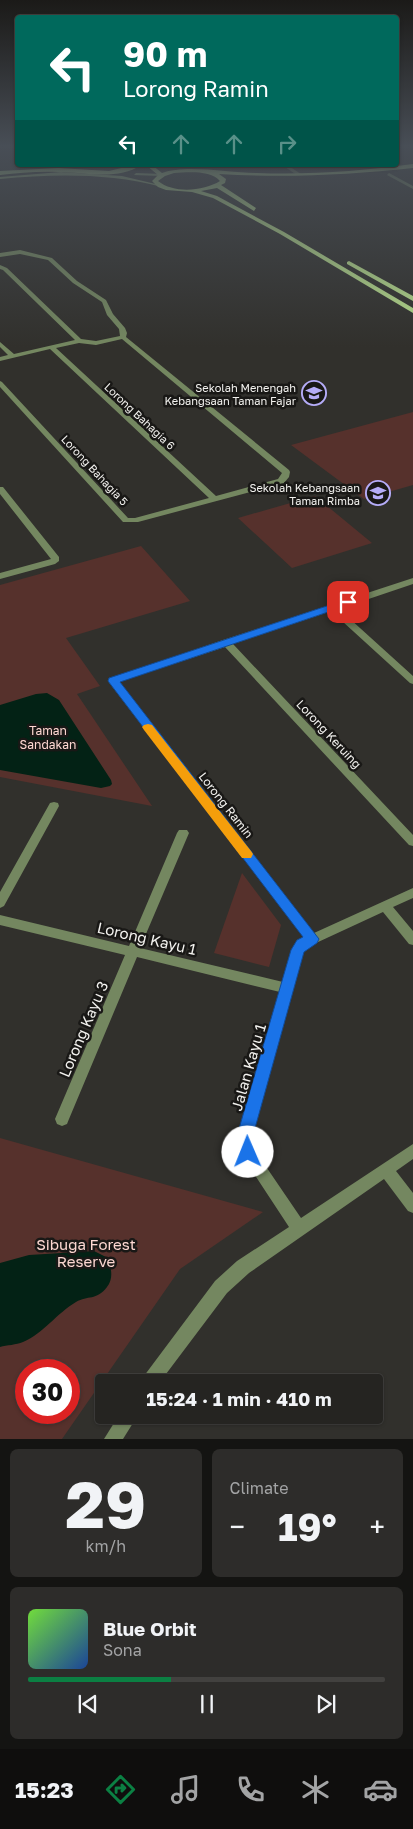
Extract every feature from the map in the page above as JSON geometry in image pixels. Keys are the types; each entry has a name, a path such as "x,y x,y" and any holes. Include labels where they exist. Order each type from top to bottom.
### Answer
{"main road":[{"path":"242,212 282,233 413,311"},
{"path":"341,258 413,299"}],"street":[{"path":"0,255 20,252 56,262 73,281 104,302 110,316 122,328 124,333 123,338 96,343 79,342 0,359"},
{"path":"0,267 5,269 79,342"},
{"name":"Lorong Bahagia 5","path":"0,383 126,520 135,520 215,499 281,481 285,477 286,472 123,338"},
{"path":"0,344 12,356"},
{"name":"Lorong Bahagia 6","path":"52,348 215,499"},
{"path":"0,488 56,559 52,562 0,576"},
{"path":"226,642 413,580"},
{"path":"332,607 413,681"},
{"name":"Lorong Ramin","path":"226,642 114,680 113,682 312,939"},
{"name":"Lorong Keruing","path":"226,642 413,842"},
{"path":"0,903 54,806"},
{"name":"Lorong Kayu 3","path":"62,1119 183,834"},
{"path":"312,939 413,893"},
{"path":"385,906 413,940"},
{"name":"Lorong Kayu 1","path":"0,920 134,950 287,988"},
{"name":"Jalan Kayu 1","path":"299,1228 248,1152 244,1139 298,950 302,944 312,939"},
{"path":"156,1374 221,1287 243,1267 413,1151"},
{"path":"386,1169 413,1206"},
{"path":"113,1439 123,1424"}],"green space":[{"name":"Sekolah Kebangsaan Taman Rimba","path":"413,412 413,485 364,499 291,445"},
{"path":"315,496 372,543 292,568 238,518"},
{"name":"Taman Sandakan","path":"141,546 190,601 66,638 100,686 77,694 152,806 0,777 0,585"},
{"path":"242,873 281,925 269,967 214,953"},
{"name":"Sibuga Forest Reserve","path":"0,1138 263,1212 180,1269 107,1374 95,1374 95,1391 80,1413 80,1359 15,1359 15,1424 72,1424 62,1439 0,1439"}],"shaded area":[{"path":"47,693 59,700 111,780 112,784 110,786 101,788 0,770 0,705 36,694"},
{"path":"94,1251 108,1258 111,1280 107,1287 96,1296 76,1302 31,1338 20,1343 0,1347 0,1263 29,1255"}],"slow traffic":[{"path":"148,727 246,854"}],"place":[{"name":"Sekolah Menengah Kebangsaan Taman Fajar","path":"314,393"},
{"name":"Sekolah Kebangsaan Taman Rimba","path":"378,493"}],"route":[{"path":"248,1152 244,1139 298,950 302,944 312,939 113,681 348,602"}]}
